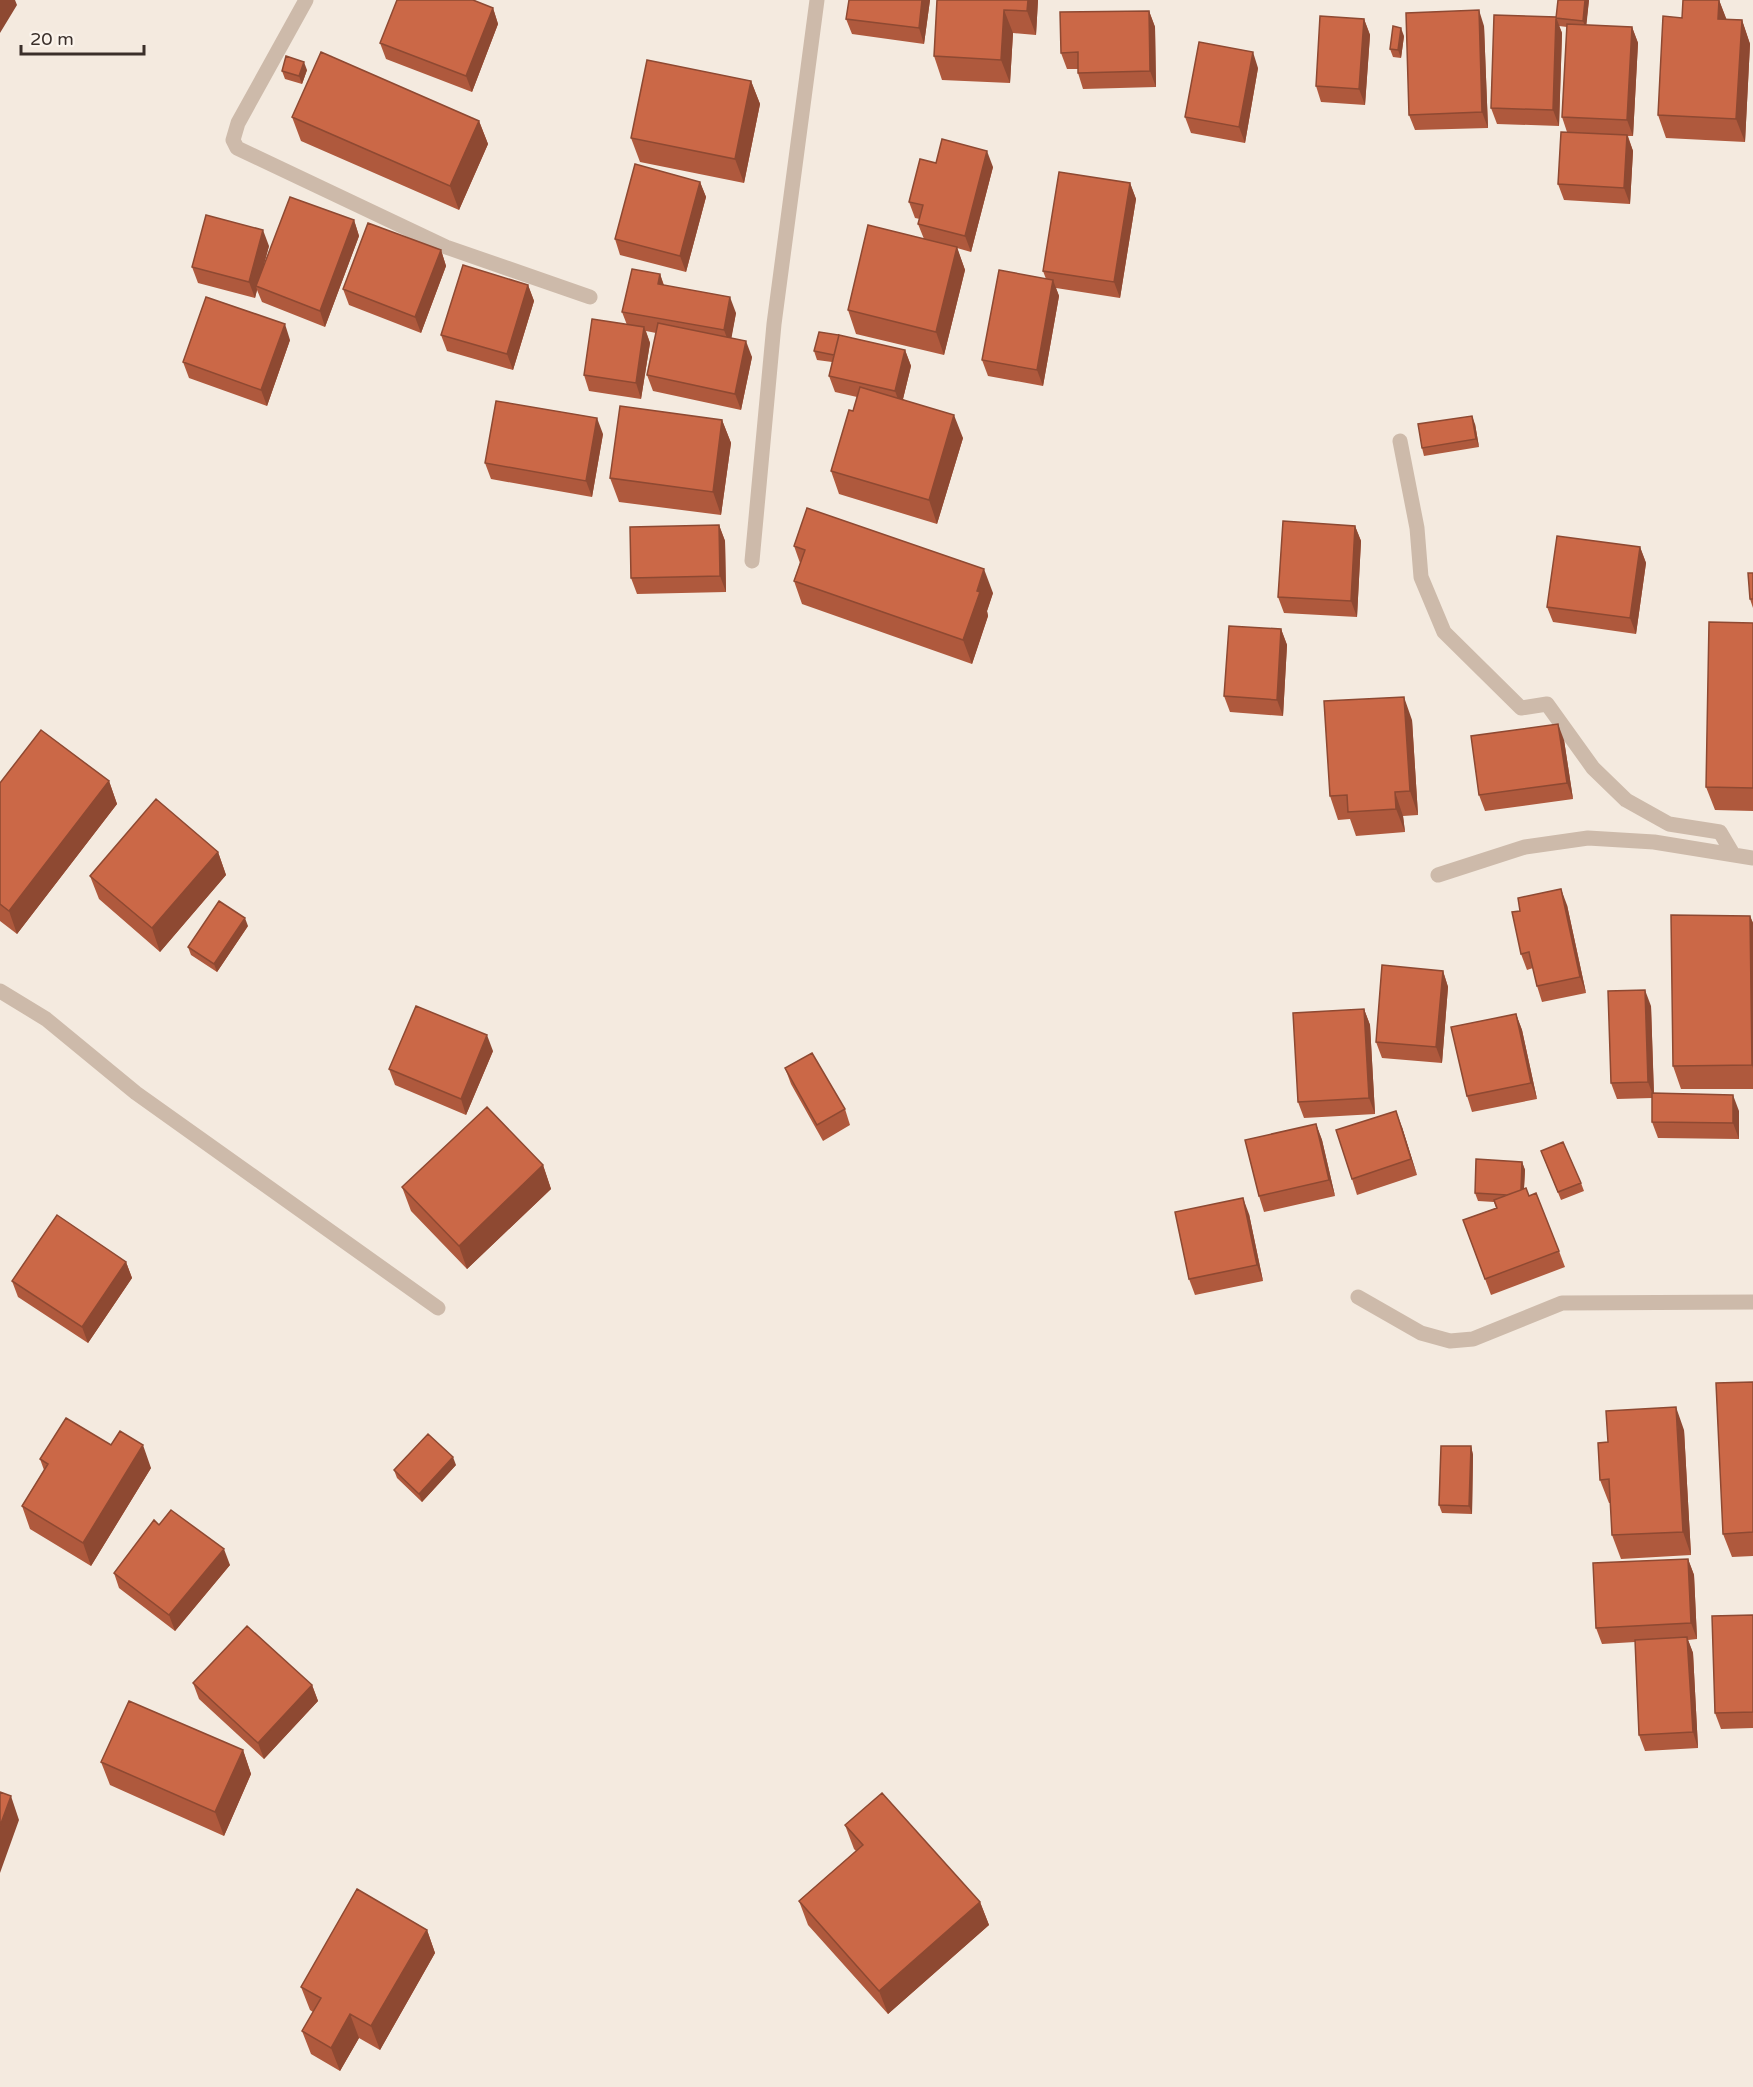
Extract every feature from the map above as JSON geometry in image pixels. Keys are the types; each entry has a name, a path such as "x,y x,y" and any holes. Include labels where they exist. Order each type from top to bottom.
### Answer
{"street":[{"path":"306,0 238,123 233,140 237,148 446,247 591,297"},
{"path":"752,561 774,324 817,0"},
{"path":"1400,441 1417,528 1421,577 1444,632 1521,708 1546,704 1593,768 1626,800 1669,824 1720,832 1733,854"},
{"path":"1438,875 1525,847 1588,838 1654,842 1753,858"},
{"path":"0,991 46,1019 136,1094 438,1308"},
{"path":"1358,1297 1421,1333 1450,1341 1473,1339 1562,1303 1753,1302"}],"building":[{"path":"397,0 473,0 493,8 466,76 380,43"},
{"path":"849,0 922,0 919,28 846,19"},
{"path":"937,0 1028,0 1027,11 1004,10 1001,60 934,56"},
{"path":"1558,0 1585,0 1583,21 1556,18"},
{"path":"1683,0 1719,0 1718,19 1742,20 1736,119 1658,115 1663,16 1682,18"},
{"path":"1479,10 1482,112 1409,115 1406,13"},
{"path":"1149,11 1150,71 1078,73 1078,52 1061,53 1060,12"},
{"path":"1494,15 1556,17 1553,110 1491,108"},
{"path":"1320,16 1364,19 1359,89 1316,86"},
{"path":"1567,24 1632,27 1627,120 1562,117"},
{"path":"1393,26 1401,28 1398,50 1390,49"},
{"path":"1199,42 1253,52 1239,127 1185,117"},
{"path":"321,52 479,121 450,186 292,117"},
{"path":"286,56 304,62 299,76 282,71"},
{"path":"647,60 751,81 735,159 631,138"},
{"path":"1561,132 1627,135 1624,188 1558,184"},
{"path":"942,139 987,151 965,236 918,224 923,205 909,202 920,159 936,163"},
{"path":"635,164 700,182 680,256 615,239"},
{"path":"1059,172 1130,183 1114,282 1043,271"},
{"path":"290,197 354,220 320,311 256,286"},
{"path":"206,215 263,230 249,282 192,267"},
{"path":"368,223 441,250 415,317 343,289"},
{"path":"868,225 957,247 936,332 848,310"},
{"path":"463,265 528,285 507,354 441,335"},
{"path":"632,269 660,274 658,284 730,297 724,330 622,312"},
{"path":"999,270 1053,280 1037,370 982,360"},
{"path":"206,297 285,324 261,390 183,362"},
{"path":"592,319 644,327 636,383 584,375"},
{"path":"658,323 746,341 735,394 647,375"},
{"path":"819,332 839,335 834,355 814,351"},
{"path":"839,335 905,350 895,391 829,376"},
{"path":"860,387 954,415 929,500 831,471 849,410 853,411"},
{"path":"496,401 597,418 586,481 485,463"},
{"path":"620,406 722,420 713,492 610,478"},
{"path":"1472,416 1476,439 1422,448 1418,424"},
{"path":"807,508 984,569 977,591 980,592 963,640 794,581 805,550 794,546"},
{"path":"1283,521 1355,526 1351,601 1278,597"},
{"path":"719,525 720,576 631,578 630,527"},
{"path":"1557,536 1640,547 1630,618 1547,607"},
{"path":"1748,573 1753,573 1753,599 1750,599"},
{"path":"1709,622 1753,623 1753,788 1706,787"},
{"path":"1229,626 1281,629 1277,700 1224,696"},
{"path":"1404,697 1410,791 1395,792 1396,809 1348,812 1347,795 1330,796 1324,701"},
{"path":"1558,724 1567,783 1479,795 1471,736"},
{"path":"41,730 109,781 9,911 0,904 0,783"},
{"path":"156,799 218,852 152,928 90,876"},
{"path":"1561,889 1580,977 1537,986 1529,952 1521,954 1512,912 1520,911 1518,898"},
{"path":"219,901 245,918 214,964 188,947"},
{"path":"1671,915 1750,916 1752,1065 1673,1066"},
{"path":"1382,965 1443,971 1436,1047 1376,1042"},
{"path":"1645,990 1648,1082 1611,1083 1608,991"},
{"path":"416,1006 487,1035 461,1099 389,1069"},
{"path":"1364,1009 1369,1098 1298,1102 1293,1013"},
{"path":"1516,1014 1531,1083 1467,1096 1451,1027"},
{"path":"812,1053 845,1109 817,1125 785,1068"},
{"path":"1652,1093 1733,1095 1733,1123 1652,1122"},
{"path":"487,1107 543,1165 459,1246 402,1187"},
{"path":"1396,1111 1411,1159 1352,1179 1336,1130"},
{"path":"1316,1124 1329,1180 1259,1196 1245,1140"},
{"path":"1563,1142 1581,1183 1558,1192 1541,1151"},
{"path":"1476,1159 1522,1162 1521,1190 1507,1195 1475,1193"},
{"path":"1526,1188 1529,1196 1536,1193 1559,1251 1485,1279 1463,1220 1497,1208 1494,1200"},
{"path":"1243,1198 1257,1265 1189,1279 1175,1212"},
{"path":"57,1215 126,1262 82,1327 12,1281"},
{"path":"1753,1382 1753,1532 1723,1534 1716,1383"},
{"path":"1676,1407 1683,1532 1612,1535 1609,1479 1600,1480 1598,1443 1608,1442 1606,1411"},
{"path":"66,1418 111,1445 120,1431 143,1445 83,1543 22,1506 48,1464 40,1459"},
{"path":"428,1434 453,1457 419,1494 394,1470"},
{"path":"1441,1446 1471,1446 1469,1506 1439,1505"},
{"path":"171,1510 224,1549 169,1615 114,1573 154,1520 159,1525"},
{"path":"1688,1559 1691,1623 1596,1628 1593,1563"},
{"path":"1753,1615 1753,1712 1715,1713 1712,1616"},
{"path":"247,1626 312,1685 258,1743 193,1683"},
{"path":"1687,1637 1693,1732 1639,1735 1635,1640"},
{"path":"129,1701 243,1750 215,1812 101,1762"},
{"path":"0,1792 11,1796 0,1826"},
{"path":"882,1793 980,1902 879,1991 799,1901 863,1845 845,1825"},
{"path":"357,1889 427,1930 371,2026 350,2014 331,2048 302,2031 321,1998 301,1987"}]}
